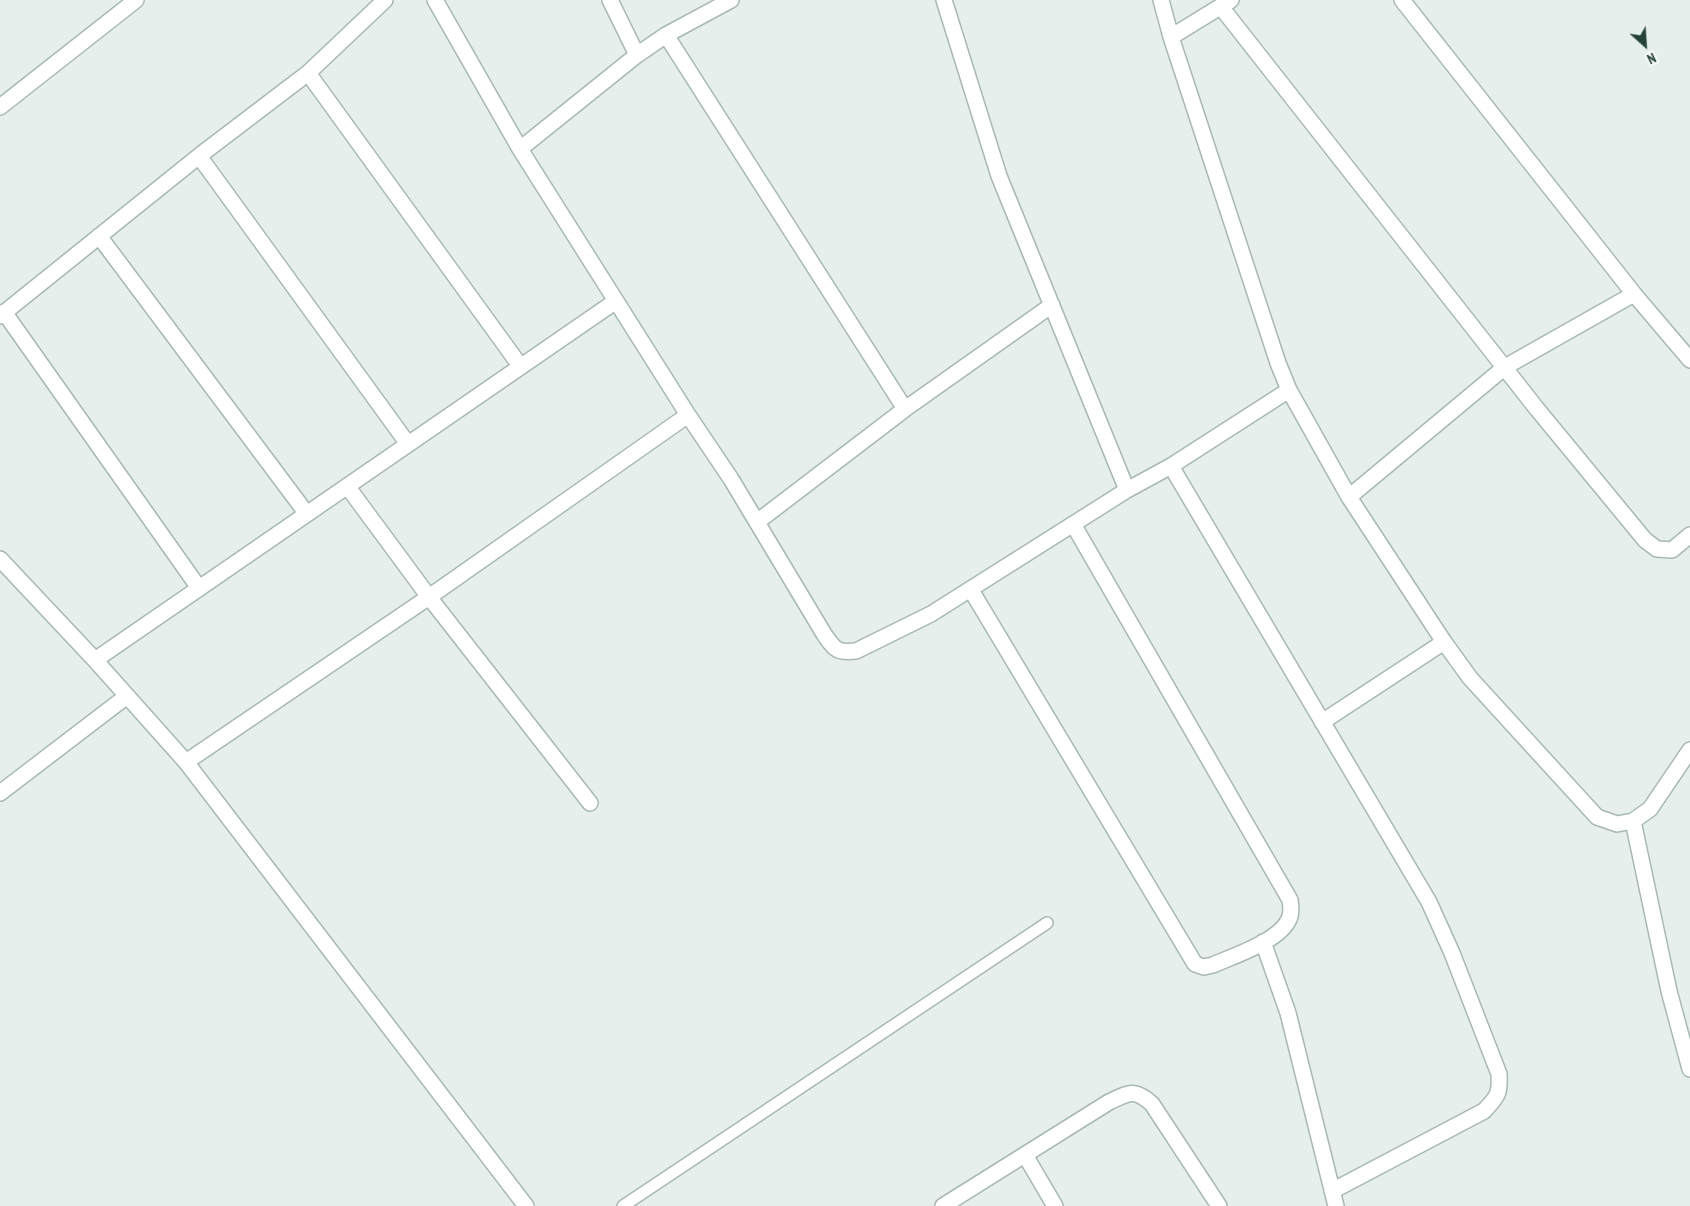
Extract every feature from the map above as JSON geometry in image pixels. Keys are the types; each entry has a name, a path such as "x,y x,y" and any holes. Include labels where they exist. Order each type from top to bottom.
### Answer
{"street":[{"path":"0,108 136,0"},
{"path":"199,588 2,314 199,156 308,73 385,0"},
{"path":"435,0 520,149 757,522 824,634 832,646 843,652 856,651 932,614 1127,490 1171,466 1289,390"},
{"path":"610,0 637,55"},
{"path":"520,149 637,55 666,35 731,0"},
{"path":"944,0 999,176 1127,490"},
{"path":"1161,0 1171,36 1275,354 1289,390 1349,497 1444,642 1470,678 1597,817 1617,824 1633,820 1650,810 1690,750"},
{"path":"1402,0 1634,294 1690,360"},
{"path":"1171,36 1226,3 1505,367 1645,540 1657,549 1672,550 1690,535"},
{"path":"666,35 905,409"},
{"path":"308,73 521,367"},
{"path":"199,156 408,444"},
{"path":"99,236 307,514"},
{"path":"1349,497 1505,367 1634,294"},
{"path":"95,660 616,302"},
{"path":"757,522 905,409 1052,305"},
{"path":"186,762 429,597 688,415"},
{"path":"1171,466 1429,902 1452,953 1499,1074 1500,1090 1484,1111 1332,1191"},
{"path":"347,486 429,597 590,803"},
{"path":"970,590 1195,964 1204,967 1213,965 1262,942 1281,930 1289,920 1290,900 1073,524"},
{"path":"0,559 95,660 186,762 526,1206"},
{"path":"1322,722 1444,642"},
{"path":"0,793 127,696"},
{"path":"1633,820 1669,991 1690,1069"},
{"path":"1262,942 1288,1013 1336,1206"},
{"path":"943,1206 1108,1102 1130,1092 1141,1094 1152,1104 1220,1206"},
{"path":"1025,1155 1055,1206"}],"lane":[{"path":"623,1206 1046,923"}]}
